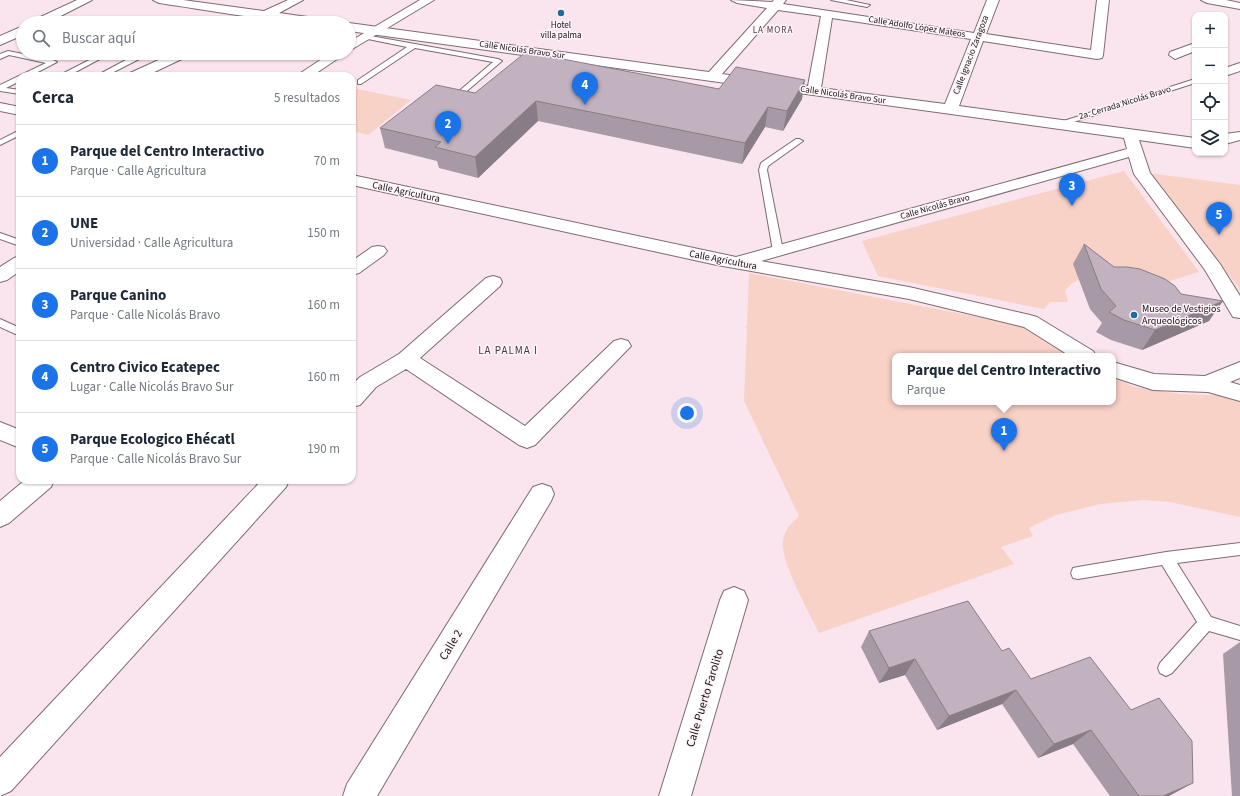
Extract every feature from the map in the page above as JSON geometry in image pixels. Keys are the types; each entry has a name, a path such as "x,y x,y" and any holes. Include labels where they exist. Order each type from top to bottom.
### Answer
{"street":[{"path":"53,16 86,0"},
{"path":"159,0 273,16"},
{"path":"266,15 297,0"},
{"path":"356,43 428,0"},
{"name":"Calle Adolfo López Mateos","path":"737,0 778,3 827,14 1097,55 1103,0"},
{"name":"Calle Ignacio Zaragoza","path":"950,110 993,0"},
{"path":"1207,0 1228,1 1240,6"},
{"path":"1225,12 1228,1"},
{"path":"713,76 778,3"},
{"path":"814,90 827,14"},
{"name":"Calle Nicolás Bravo Sur","path":"356,29 371,34 713,76 1055,125 1133,144 1192,143"},
{"path":"0,41 16,33"},
{"path":"1175,55 1192,47"},
{"path":"144,72 170,60"},
{"path":"309,72 329,60"},
{"path":"1228,71 1240,67"},
{"path":"0,107 16,110"},
{"path":"1228,138 1240,136"},
{"path":"1133,144 1142,174 1213,268 1240,312"},
{"name":"Calle Nicolás Bravo","path":"735,262 778,251 1133,144"},
{"path":"1228,147 1240,149"},
{"name":"Calle Agricultura","path":"356,181 735,262 909,293 1030,322 1081,353"},
{"path":"801,244 806,258 829,279"},
{"path":"356,266 378,251"},
{"path":"0,276 16,265"},
{"path":"356,388 360,378 406,359 493,282"},
{"path":"406,359 527,439 621,346"},
{"path":"1208,384 1240,369"},
{"path":"1116,370 1153,382 1208,384 1240,392"},
{"path":"0,432 16,437"},
{"path":"0,516 37,484"},
{"path":"0,780 273,484"},
{"name":"Calle 2","path":"359,796 542,494"},
{"name":"Calle Puerto Farolito","path":"675,796 734,600"}],"lane":[{"path":"834,0 867,4"},
{"path":"371,34 413,46 498,61 454,100"},
{"path":"361,82 413,46"},
{"path":"0,57 8,54 16,55"},
{"path":"32,72 53,62 42,60"},
{"path":"70,72 94,60"},
{"path":"107,72 129,60"},
{"path":"0,89 16,80"},
{"name":"2a. Cerrada Nicolás Bravo","path":"1055,125 1192,82"},
{"path":"0,89 16,91"},
{"path":"1,142 16,134"},
{"path":"778,251 763,170 764,165 799,141"},
{"path":"0,236 16,242"},
{"path":"0,323 16,330"},
{"path":"1078,573 1166,558 1240,549"},
{"path":"1166,558 1206,623 1240,633"},
{"path":"1166,668 1206,623"}],"shaded area":[{"path":"356,89 411,100 368,135 356,132"},
{"path":"1124,171 1199,272 1163,283 1088,276 1075,281 1065,291 1068,302 1050,302 1044,309 878,276 862,241"},
{"path":"1148,173 1240,185 1240,291 1237,285"},
{"path":"749,273 1025,326 1066,353 892,353 892,405 1116,405 1116,379 1135,387 1180,394 1234,396 1240,401 1240,517 1170,502 1143,500 1100,504 1056,515 1029,528 1033,536 1001,547 1014,564 819,633 796,588 786,562 784,551 783,542 785,534 788,528 799,516 744,401 747,329 745,326 747,326"}],"building":[{"path":"526,52 719,89 736,67 805,80 787,111 768,107 745,143 536,101 475,157 435,147 441,142 380,128 436,85 475,93"},
{"path":"1084,244 1114,267 1140,269 1165,279 1175,286 1181,294 1223,301 1155,330 1124,320 1109,312 1116,306 1101,289"},
{"path":"968,601 1002,651 1009,648 1031,679 1090,657 1131,710 1159,698 1192,741 1193,783 1163,796 1139,796 1091,730 1054,744 1016,690 949,716 915,659 889,668 869,631"}],"place":[{"name":"Hotel villa palma","path":"561,13"},
{"name":"Centro Civico Ecatepec","path":"585,105"},
{"name":"UNE","path":"448,144"},
{"name":"Parque Canino","path":"1072,206"},
{"name":"Parque Ecologico Ehécatl","path":"1219,235"},
{"name":"Museo de Vestigios Arqueológicos","path":"1134,315"},
{"name":"Parque del Centro Interactivo","path":"1004,451"}],"district":[{"name":"LA MORA","path":"773,30"},
{"name":"LA PALMA I","path":"508,350"}]}
